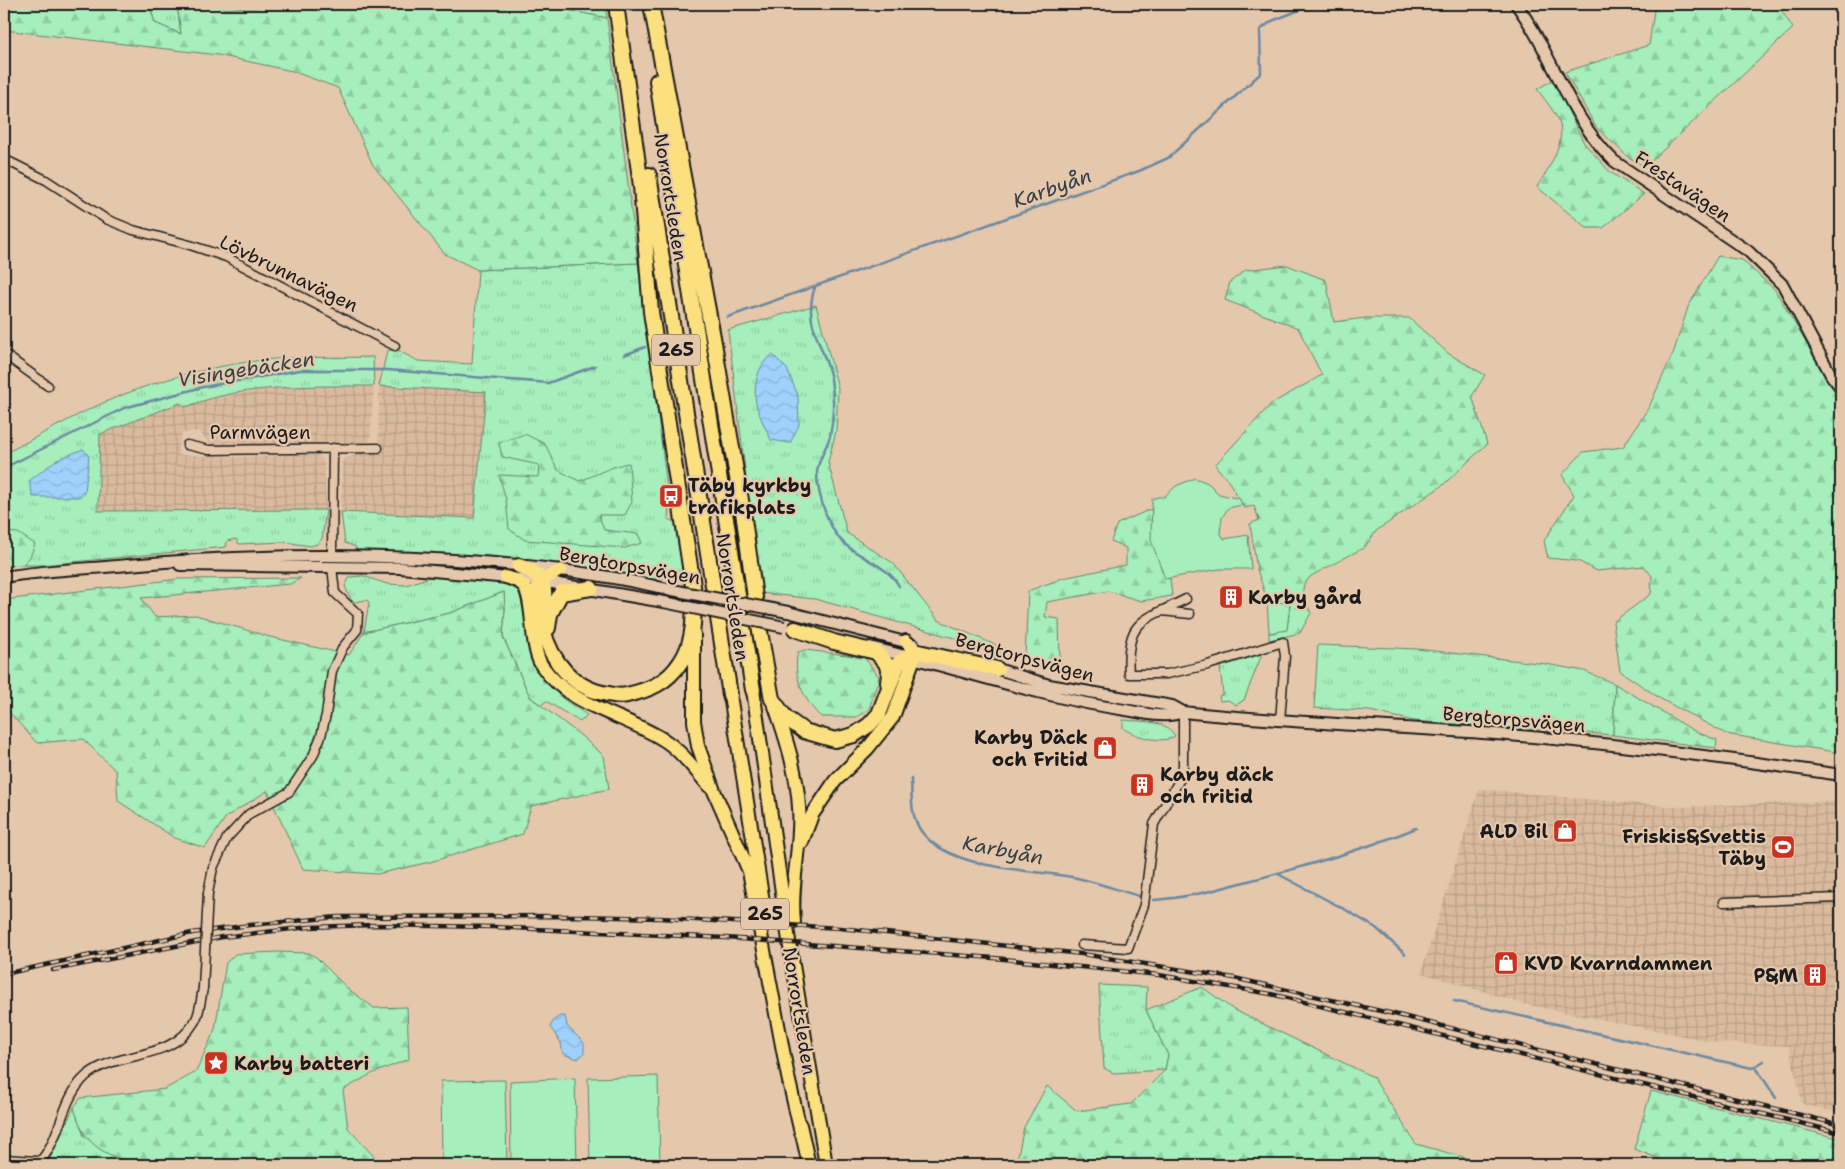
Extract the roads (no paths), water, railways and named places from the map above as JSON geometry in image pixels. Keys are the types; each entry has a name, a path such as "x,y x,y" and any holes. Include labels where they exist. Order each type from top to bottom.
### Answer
{"highway":[{"path":"616,4 617,23 641,186 651,312 693,586 694,721 698,746 714,792 749,871 788,1077 801,1133"},
{"name":"Norrortsleden","path":"622,4 730,695 801,1133 809,1165"},
{"name":"Norrortsleden","path":"645,4 826,1165"},
{"path":"651,4 715,347 772,699 791,758 797,786 799,807 798,854"},
{"path":"519,566 534,573 541,581 544,590 542,628 561,667 571,680 592,692 621,696 650,690 664,681 681,663 691,638 694,619"},
{"path":"530,617 534,594 541,581 561,570"},
{"path":"506,577 522,584 526,590 541,664 556,682 576,699 667,742 695,769 714,792"},
{"path":"550,646 547,632 550,614 561,593 591,588"},
{"path":"790,628 834,642 876,652 886,663 889,673 886,698"},
{"path":"772,699 786,718 804,731 835,740 854,735 869,725 879,714 898,664 910,651"},
{"path":"910,651 997,669"},
{"path":"802,1016 792,909 793,877 798,854 812,815 835,781 880,735 893,716 910,651"}],"main road":[{"name":"Frestavägen","path":"1516,4 1533,27 1582,124 1596,144 1614,161 1748,251 1767,268 1790,297 1831,376 1841,388"},
{"name":"Bergtorpsvägen","path":"4,577 196,559 332,555 452,560 561,570 635,581 788,612 1055,697 1146,713 1174,716 1183,712"},
{"path":"332,555 332,567"},
{"name":"Bergtorpsvägen","path":"147,563 197,566 401,568 541,581 591,588 910,651"},
{"name":"Bergtorpsvägen","path":"997,669 1050,684 1172,706 1183,712 1280,721 1495,734 1646,748 1841,775"}],"street":[{"name":"Lövbrunnavägen","path":"4,159 46,180 106,219 133,230 226,257 395,346"},
{"path":"4,354 48,386"},
{"name":"Parmvägen","path":"187,445 208,450 378,448"},
{"name":"Parmvägen","path":"332,555 333,448"},
{"path":"4,1159 37,1161 42,1159 81,1081 93,1071 107,1064 146,1055 175,1042 195,1021 203,988 208,893 213,868 226,838 249,814 289,792 313,756 321,736 332,671 343,647 358,630 358,614 335,593 332,567"},
{"path":"1186,599 1142,621 1134,628 1127,654 1128,674 1167,674 1200,667 1283,642 1285,656 1280,721"},
{"path":"1162,611 1190,614"},
{"path":"1082,945 1128,948 1144,905 1154,824 1181,772 1184,755 1183,712"},
{"path":"1724,902 1841,898"}],"water":[{"path":"773,355 787,369 798,396 799,425 790,443 771,440 757,407 755,393 757,378 763,364"},
{"path":"83,449 89,456 85,491 79,497 33,497 29,481 55,461"},
{"path":"560,1016 565,1016 567,1026 584,1043 584,1053 578,1059 563,1054 561,1043 550,1027 554,1020"}],"waterway":[{"name":"Karbyån","path":"728,317 1139,171 1168,158 1261,73 1260,30 1272,21 1315,4"},
{"path":"815,287 811,312 816,334 828,366 833,400 830,436 817,472 822,504 828,520 843,542 850,549 886,571 899,586"},
{"name":"Visingebäcken","path":"624,355 645,347"},
{"name":"Visingebäcken","path":"4,468 124,408 203,387 300,370 388,370 548,383 595,366"},
{"name":"Karbyån","path":"911,779 912,806 917,825 934,844 950,854 991,866 1080,879 1139,896"},
{"path":"1154,900 1203,893 1293,869 1355,850 1416,828"},
{"path":"1278,874 1376,928 1405,954"},
{"path":"1454,1001 1752,1068 1764,1061"},
{"path":"1755,1066 1776,1098"}],"railway":[{"path":"4,974 192,933 250,925 338,917 576,916 660,918 840,928 1082,954 1234,978 1394,1014 1841,1125"},
{"path":"53,970 222,937 309,927 374,925 493,927 726,938 994,958 1159,975 1271,994 1841,1133"}],"place":[{"name":"Täby kyrkby trafikplats","path":"671,496"},
{"name":"Karby gård","path":"1231,597"},
{"name":"Karby Däck och Fritid","path":"1105,748"},
{"name":"Karby däck och fritid","path":"1142,785"},
{"name":"ALD Bil","path":"1565,831"},
{"name":"Friskis&Svettis Täby","path":"1783,847"},
{"name":"KVD Kvarndammen","path":"1506,963"},
{"name":"P&M","path":"1815,975"},
{"name":"Karby batteri","path":"216,1063"}]}
